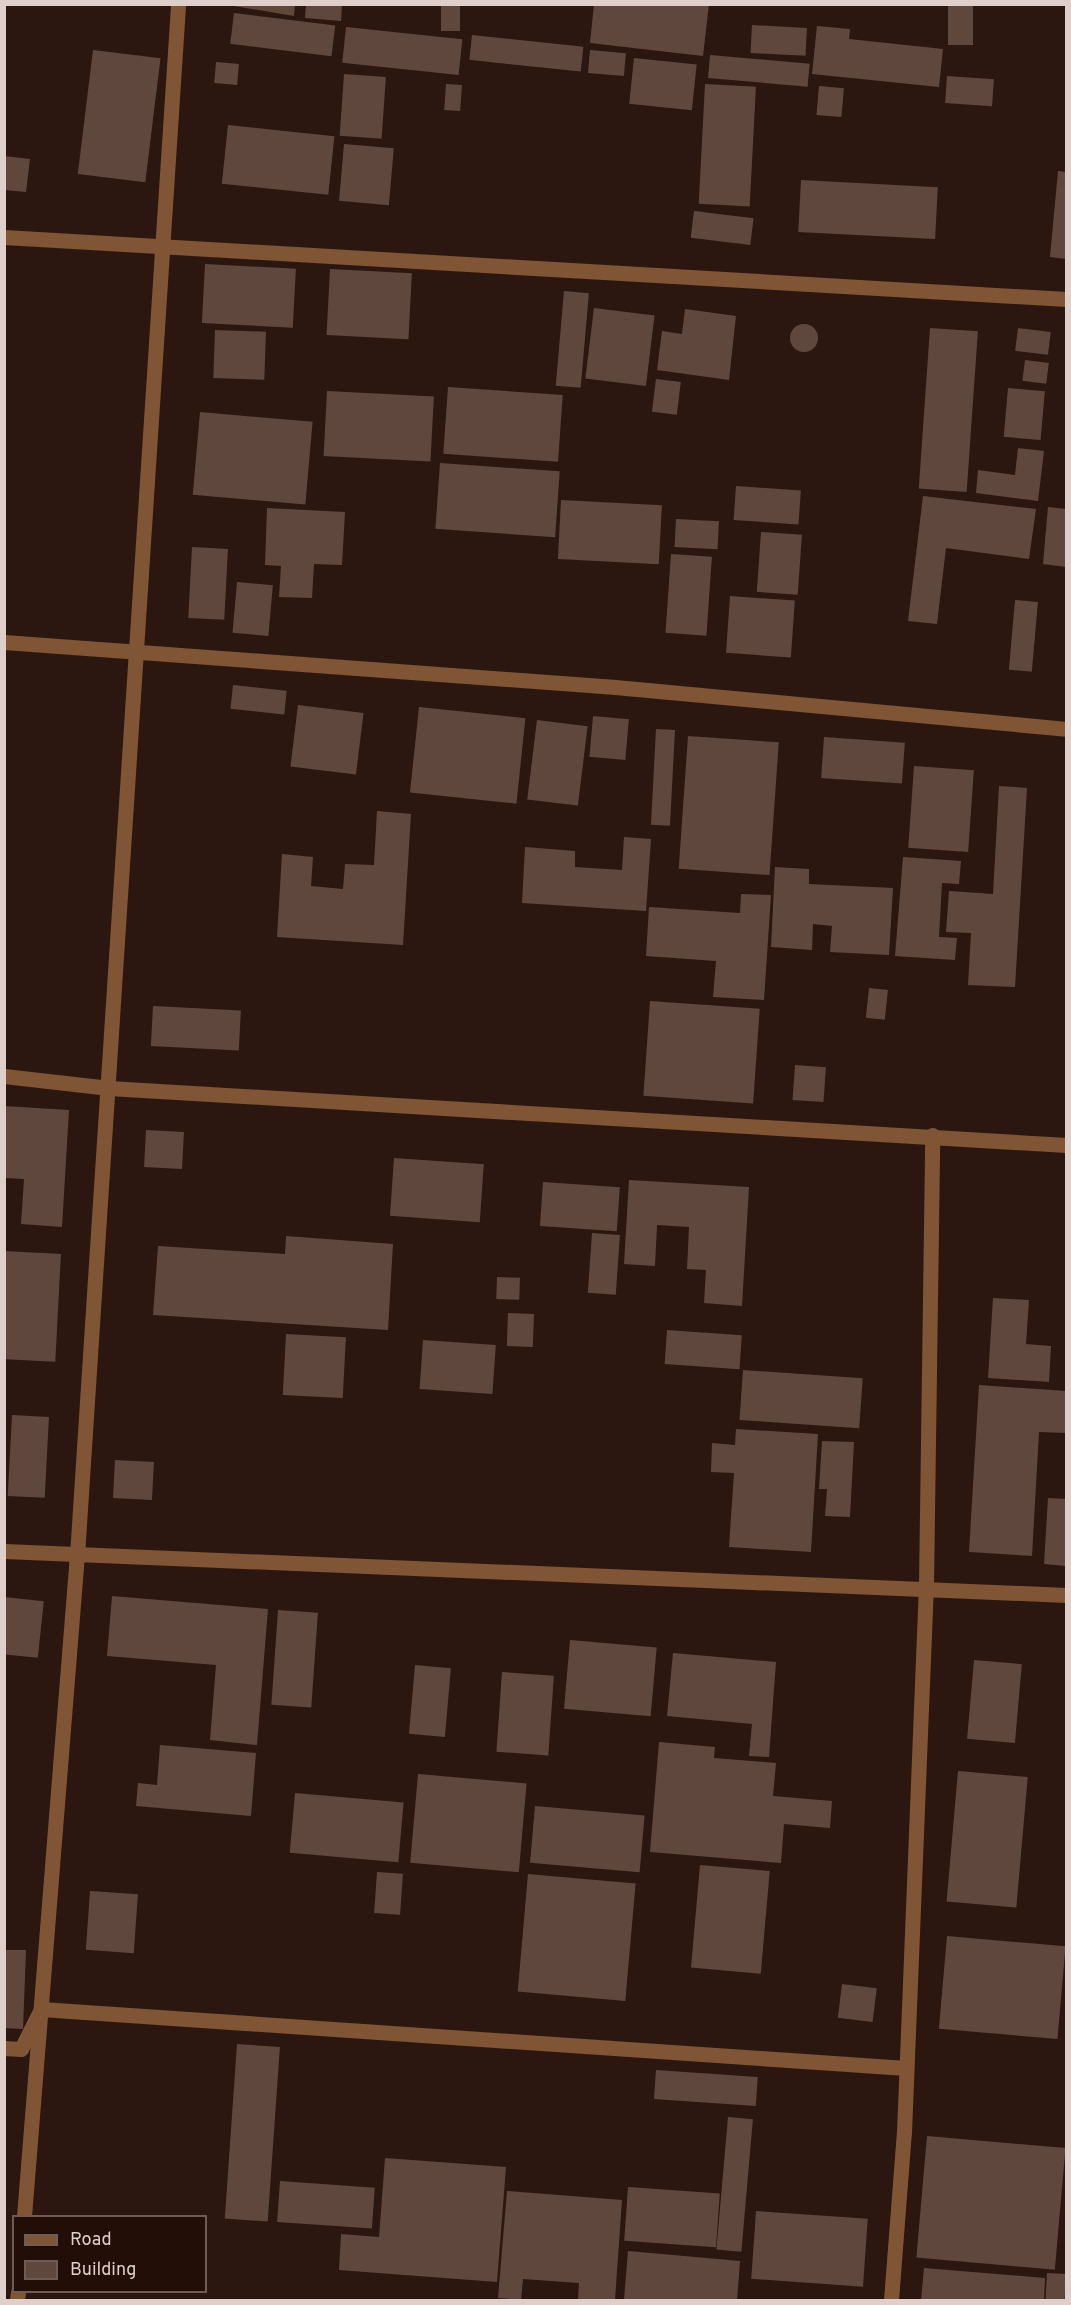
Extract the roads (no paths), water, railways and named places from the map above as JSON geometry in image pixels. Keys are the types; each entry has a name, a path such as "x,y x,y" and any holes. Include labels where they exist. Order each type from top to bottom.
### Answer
{"street":[{"path":"24,2215 77,1555 165,244 178,4"},
{"path":"4,237 165,244 1066,299"},
{"path":"4,642 615,687 1066,729"},
{"path":"4,1076 109,1088 1066,1145"},
{"path":"891,2301 906,2068 926,1585 932,1136"},
{"path":"4,1551 381,1570 926,1585 1066,1595"},
{"path":"4,2048 21,2049 41,2009"},
{"path":"41,2009 906,2068"}]}
